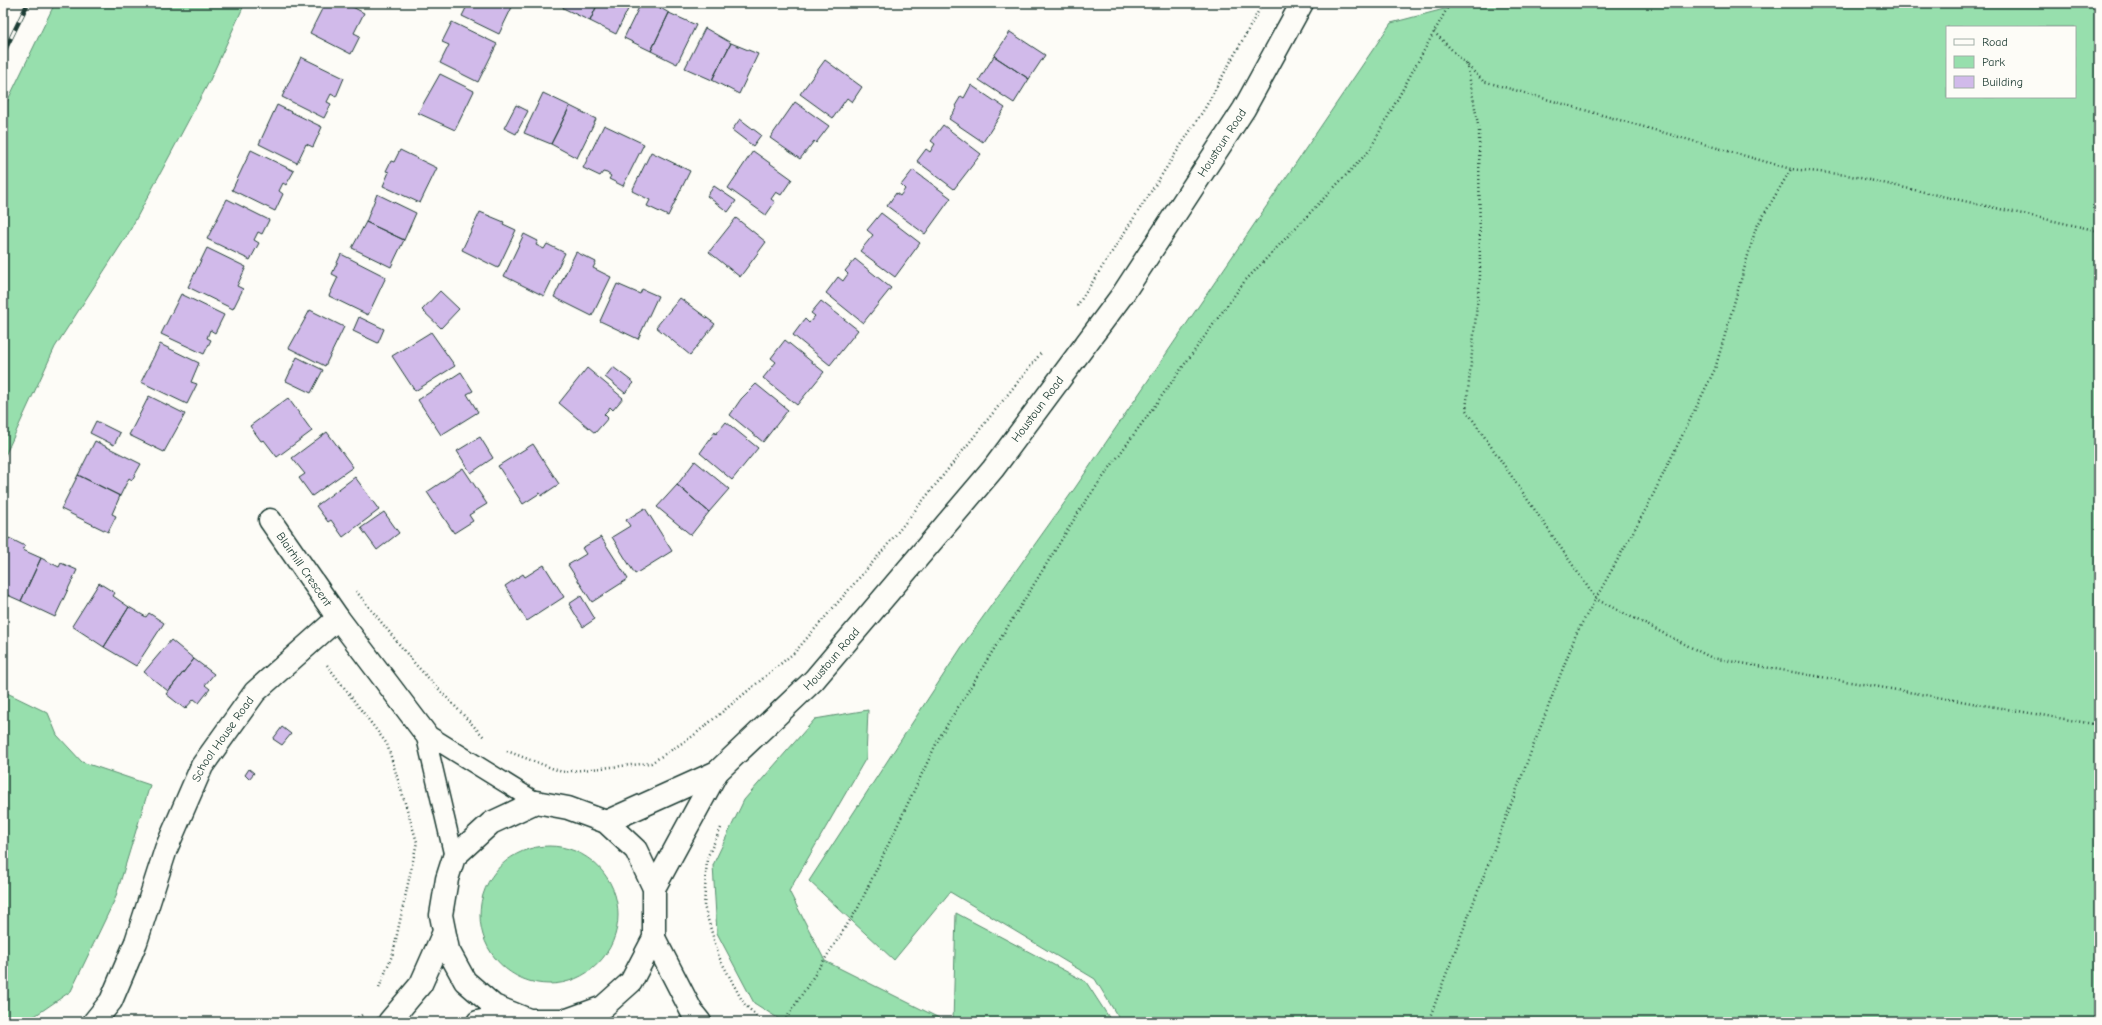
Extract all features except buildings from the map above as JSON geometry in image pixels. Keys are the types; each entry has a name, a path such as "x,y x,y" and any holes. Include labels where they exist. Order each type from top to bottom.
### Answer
{"street":[{"name":"Houstoun Road","path":"606,822 694,794 814,680 993,469 1123,294 1244,109 1302,3"},
{"name":"Blairhill Crescent","path":"270,520 338,618"},
{"name":"School House Road","path":"94,1022 111,1001 136,942 166,849 202,766 255,692 338,618"},
{"path":"338,618 425,733"},
{"path":"654,888 636,850 606,822 568,808 536,802 491,823 454,857 447,879 441,915 448,950 465,981 494,1006 529,1020 567,1020 603,1007 632,982 654,938 654,888 694,794"},
{"path":"389,1022 421,984 444,932"},
{"path":"654,938 692,1012 700,1022"},
{"path":"587,1013 610,1022"},
{"path":"478,1022 513,1014"}],"lane":[{"path":"425,733 536,802"},
{"path":"425,733 454,857"}],"path":[{"path":"1073,311 1205,108 1263,3"},
{"path":"784,1022 858,908 939,738 1083,505 1244,282 1369,150 1450,3"},
{"path":"1434,32 1483,81 1791,169 1846,175 2099,231"},
{"path":"1466,64 1479,130 1480,277 1466,410 1596,600 1712,658 2099,725"},
{"path":"1428,1022 1576,634 1647,508 1715,369 1756,228 1791,169"},
{"path":"499,748 562,772 651,763 693,736 795,652 885,548 1045,349"},
{"path":"355,590 416,665 487,740"},
{"path":"309,643 348,691 387,744 417,842 393,953 376,995"},
{"path":"661,757 694,794 721,828 707,858 704,906 719,957 744,1004 764,1022"},
{"path":"351,1022 364,1014"}],"green space":[{"path":"55,3 245,3 210,80 128,234 55,347 3,460 3,110"},
{"path":"1467,3 2099,3 2099,1022 1121,1022 1095,979 950,892 894,960 809,881 963,645 1075,488 1391,23"},
{"path":"3,691 48,713 57,735 82,762 150,785 115,899 71,991 26,1022 3,1022"},
{"path":"868,710 866,758 789,891 825,961 947,1022 784,1022 754,1003 717,933 713,865 744,800 815,719"},
{"path":"556,846 576,851 588,857 603,871 613,888 617,901 617,929 613,942 607,954 593,969 576,979 563,983 542,984 522,979 510,973 495,959 485,942 481,929 480,908 485,888 491,876 505,861 522,851 535,847"},
{"path":"956,913 1086,982 1112,1022 953,1022"}],"railway":[{"path":"3,54 28,3"}]}
